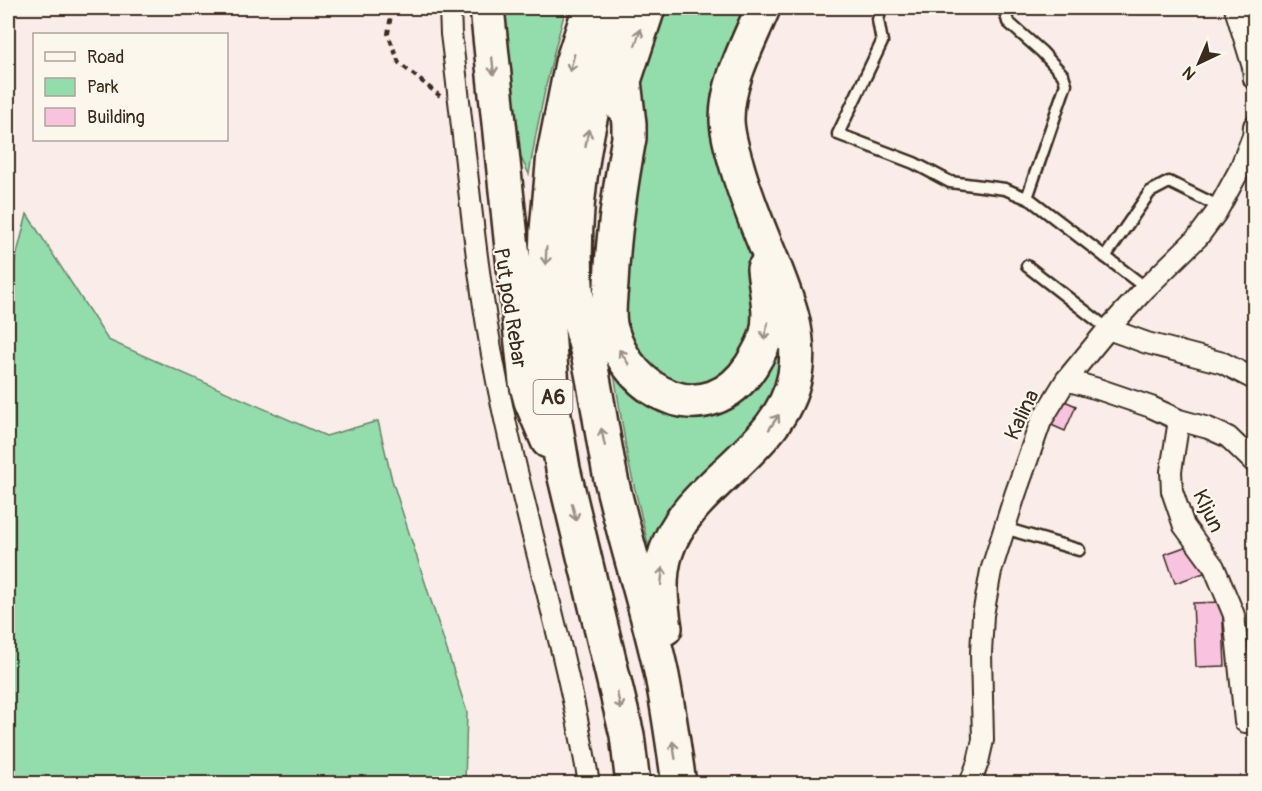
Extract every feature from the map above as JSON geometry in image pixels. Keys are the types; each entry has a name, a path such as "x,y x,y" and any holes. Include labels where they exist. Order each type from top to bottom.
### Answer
{"highway":[{"path":"487,8 526,382 539,420 563,469"},
{"name":"A6","path":"590,8 572,63 554,154 547,230 545,286 554,416 563,469 627,735 633,783"},
{"path":"590,362 577,302 575,268 580,187 592,106 623,8"},
{"path":"590,362 590,266 594,222 612,120 648,8"},
{"path":"669,717 673,677 661,601 666,550 677,529 695,506 767,433 777,419 793,385 798,348 794,321 740,176 727,118 735,76 763,8"},
{"path":"624,81 629,138 618,197 609,316 611,328 622,355 643,382 658,393 685,402 701,402 716,396 738,381 757,356 767,333 769,320 760,232"},
{"name":"A6","path":"590,362 611,479 661,674 679,783"}],"street":[{"name":"Put pod Rebar","path":"450,8 451,34 479,274 497,380 590,783"},
{"path":"1235,8 1253,67 1254,79"},
{"name":"Kalina","path":"970,783 983,740 981,653 983,615 991,571 1041,421 1066,380 1108,329 1198,237 1247,172 1254,126"},
{"path":"1108,329 1147,343 1223,363 1254,379"},
{"path":"1066,380 1208,428 1228,437 1254,462"},
{"name":"Kljun","path":"1179,420 1172,471 1172,491 1184,526 1214,567 1234,615 1245,722"}],"lane":[{"path":"881,8 878,20 882,42 838,134 914,163 950,182 1005,189 1027,198 1146,288"},
{"path":"1004,8 1008,22 1042,52 1063,75 1066,84 1027,198"},
{"path":"1105,257 1150,192 1159,185 1169,182 1220,207"},
{"path":"1027,266 1108,329"},
{"path":"1004,528 1079,550"}],"path":[{"path":"392,8 388,34 399,63 461,112"}],"green space":[{"path":"499,8 566,8 545,91 529,174 511,137"},
{"path":"659,8 753,8 736,48 759,294 747,356 696,394 641,373 617,300 632,96"},
{"path":"27,214 108,340 326,436 378,421 392,480 467,712 465,783 8,783 8,289"},
{"path":"778,327 785,353 773,396 652,561 628,460 610,348 689,411"}],"building":[{"path":"1060,399 1076,406 1065,431 1049,424"},
{"path":"1193,544 1204,573 1175,583 1165,554"},
{"path":"1222,602 1225,666 1196,667 1193,603"}]}
